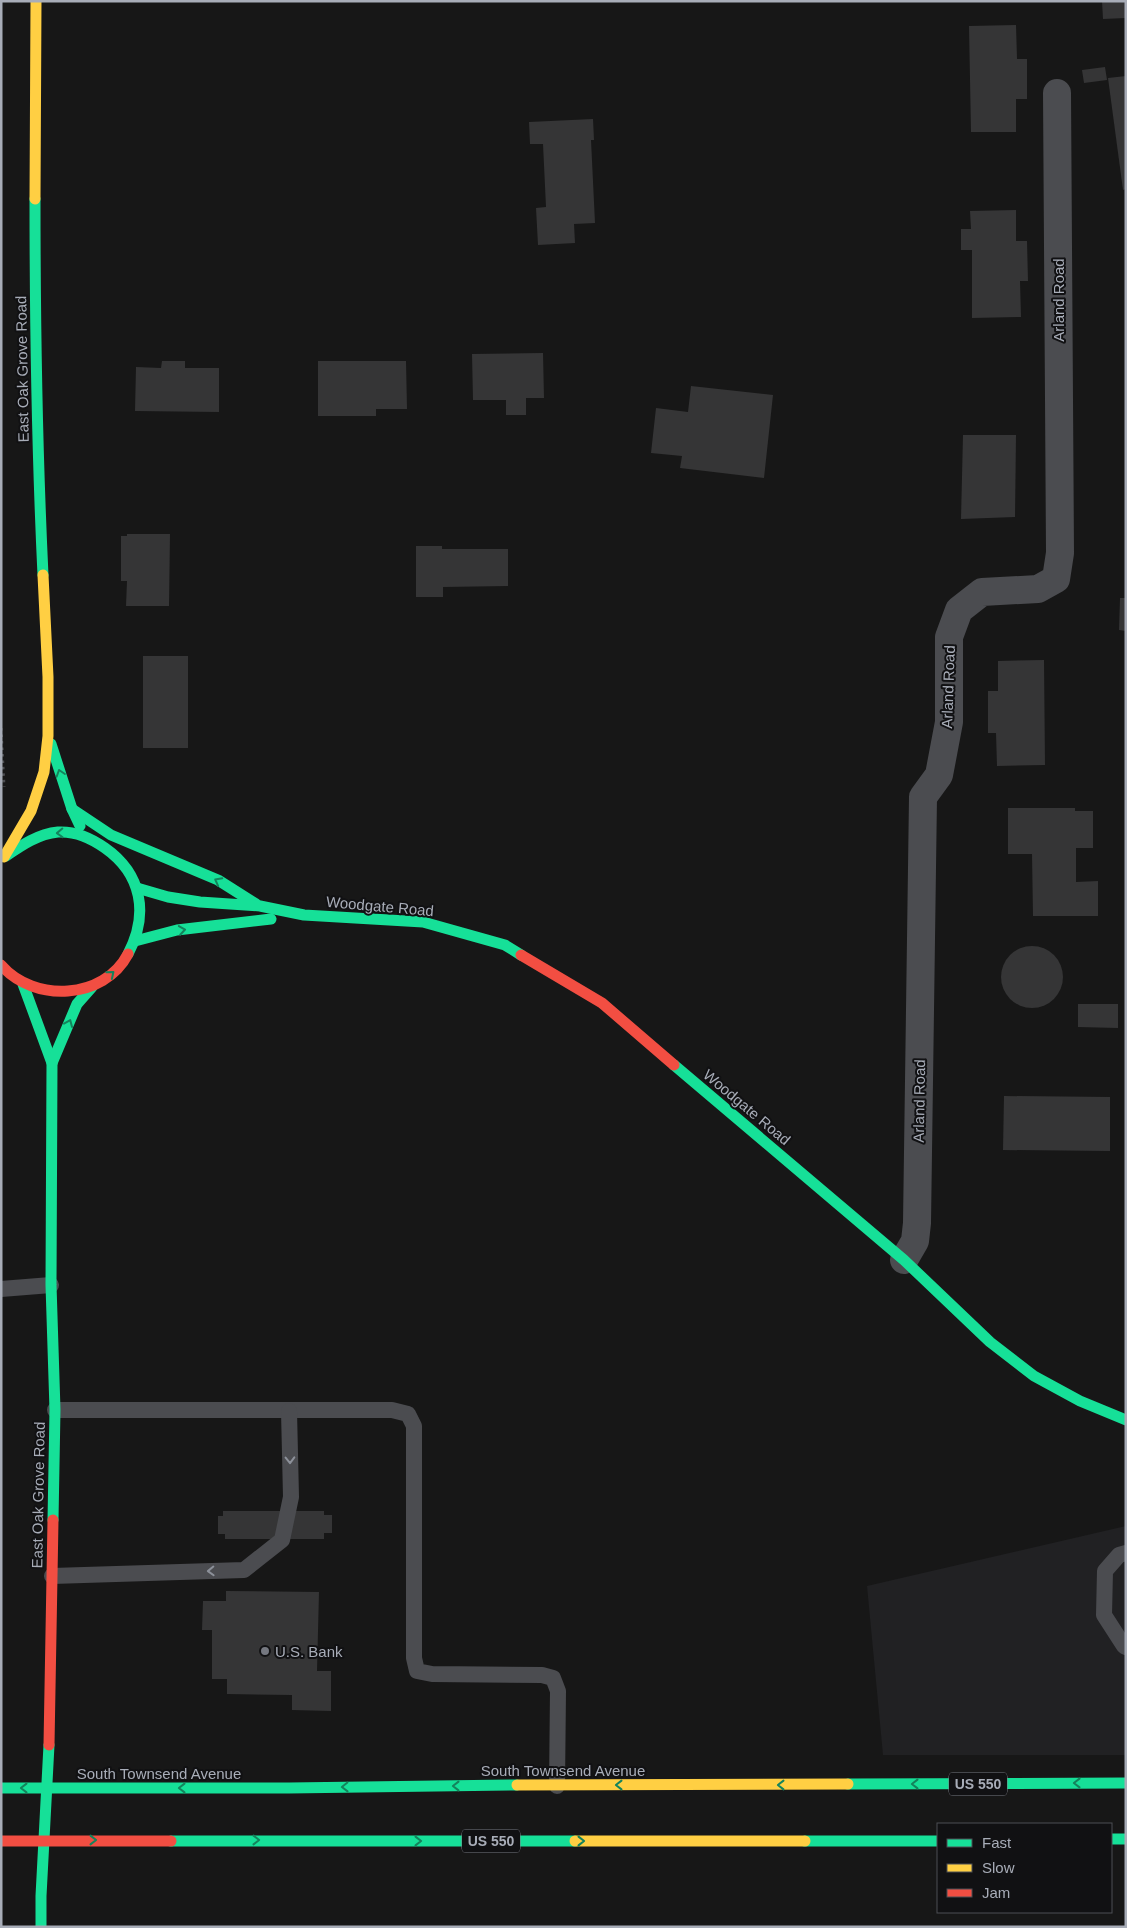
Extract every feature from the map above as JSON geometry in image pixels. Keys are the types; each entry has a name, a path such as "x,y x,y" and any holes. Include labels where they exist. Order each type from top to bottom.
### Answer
{"main road":[{"name":"East Oak Grove Road","path":"2,859 31,811 44,772 48,736 48,677 38,478 35,325 36,1"},
{"name":"East Oak Grove Road","path":"48,736 72,809 84,835"},
{"name":"Woodgate Road","path":"72,809 111,835 218,880 260,906"},
{"path":"1,964 10,975 23,984 49,991 71,992 92,987 110,976 125,961 135,942 140,920 137,888 130,873 120,860 104,846 84,835 59,831 37,836 19,846 2,859"},
{"name":"Woodgate Road","path":"137,888 184,899 260,906 304,915 423,922 505,946 602,1003 904,1260 990,1342 1034,1376 1080,1401 1126,1420"},
{"name":"Woodgate Road","path":"135,942 177,930 304,915"},
{"name":"East Oak Grove Road","path":"23,984 52,1063 51,1285 55,1410 50,1730 41,1927"},
{"name":"East Oak Grove Road","path":"52,1063 77,1004 92,987"},
{"name":"South Townsend Avenue","path":"1,1788 1126,1783"},
{"path":"1112,1839 1126,1839"},
{"name":"US 550","path":"1,1841 937,1841"}],"street":[{"name":"Arland Road","path":"904,1260 915,1241 917,1223 923,798 940,775 949,722 949,637 959,610 982,592 1038,589 1056,580 1060,553 1057,93"}],"lane":[{"path":"1,1289 51,1285"},
{"path":"55,1410 392,1410 408,1414 414,1426 414,1658 417,1671 432,1674 542,1675 553,1678 558,1691 556,1786"},
{"path":"52,1576 244,1570 282,1540 291,1497 289,1411"},
{"path":"1126,1553 1119,1555 1105,1571 1104,1615 1124,1646 1126,1646"}],"path":[{"path":"1,728 4,787"}],"shaded area":[{"path":"1126,1526 1126,1755 883,1755 867,1586"}],"building":[{"path":"1102,1 1126,1 1126,18 1103,19"},
{"path":"1016,25 1017,59 1027,59 1027,99 1016,99 1016,132 971,132 969,26"},
{"path":"1105,67 1107,80 1084,83 1082,70"},
{"path":"1126,76 1126,189 1123,190 1108,78"},
{"path":"593,119 594,140 591,140 595,223 574,224 575,243 538,245 536,208 546,207 543,144 530,144 529,122"},
{"path":"1016,210 1016,241 1027,241 1028,281 1020,281 1021,317 972,318 972,250 961,250 961,229 971,229 970,211"},
{"path":"543,353 544,398 526,398 526,415 506,415 506,400 473,400 472,354"},
{"path":"162,361 185,361 185,368 219,368 219,412 135,411 136,367 161,368"},
{"path":"318,361 406,361 407,409 376,409 376,416 318,416"},
{"path":"691,386 773,395 764,478 680,468 682,456 651,453 656,408 688,412"},
{"path":"963,435 1016,435 1015,517 961,519"},
{"path":"127,534 170,534 169,606 126,606 127,581 121,581 121,536 127,536"},
{"path":"416,546 442,546 442,549 508,549 508,586 443,587 443,597 416,597"},
{"path":"1120,598 1126,598 1126,631 1119,630"},
{"path":"143,656 188,656 188,748 143,748"},
{"path":"1044,660 1045,765 997,766 996,733 988,733 988,691 998,691 998,661"},
{"path":"1008,808 1075,808 1075,811 1093,811 1093,848 1076,848 1076,882 1098,881 1098,916 1033,916 1032,854 1008,854"},
{"path":"1032,946 1049,951 1054,955 1058,960 1063,977 1058,994 1054,999 1049,1003 1032,1008 1015,1003 1010,999 1006,994 1001,977 1006,960 1010,955 1015,951"},
{"path":"1078,1004 1118,1004 1118,1028 1078,1027"},
{"path":"1004,1096 1110,1097 1110,1151 1003,1150"},
{"path":"223,1511 324,1511 324,1515 332,1515 332,1533 324,1533 324,1539 225,1539 225,1534 218,1534 218,1516 223,1516"},
{"name":"U.S. Bank","path":"226,1591 319,1592 317,1671 331,1671 331,1711 292,1710 292,1695 227,1694 227,1679 212,1679 212,1630 202,1630 203,1601 226,1601"}],"traffic: fast":[{"path":"35,199 35,293 43,575"},
{"path":"51,744 72,809 80,826"},
{"path":"72,809 111,835 218,880 256,904"},
{"path":"6,856 24,844 58,832 83,836 105,848 127,870 134,882 138,896 140,910 138,924 135,939 128,954"},
{"path":"137,888 168,897 200,902 260,906 304,915 423,922 505,945 521,955"},
{"path":"135,941 177,930 271,919"},
{"path":"23,984 52,1063 51,1285 55,1410 53,1520"},
{"path":"52,1063 77,1004 92,987"},
{"path":"674,1065 904,1260 990,1342 1034,1376 1080,1401 1126,1420"},
{"path":"41,1927 49,1745"},
{"path":"848,1784 1126,1783"},
{"path":"1,1788 289,1788 517,1785"},
{"path":"1112,1839 1126,1839"},
{"path":"171,1841 575,1841"},
{"path":"805,1841 937,1841"}],"traffic: slow":[{"path":"35,199 36,1"},
{"path":"4,857 31,811 44,772 48,736 48,677 43,575"},
{"path":"517,1785 848,1784"},
{"path":"575,1841 805,1841"}],"traffic: jam":[{"path":"1,965 15,977 31,986 49,990 68,991 86,988 103,980 117,969 128,954"},
{"path":"521,955 602,1003 674,1065"},
{"path":"49,1745 53,1520"},
{"path":"1,1841 171,1841"}],"place":[{"name":"U.S. Bank","path":"265,1651"}]}
